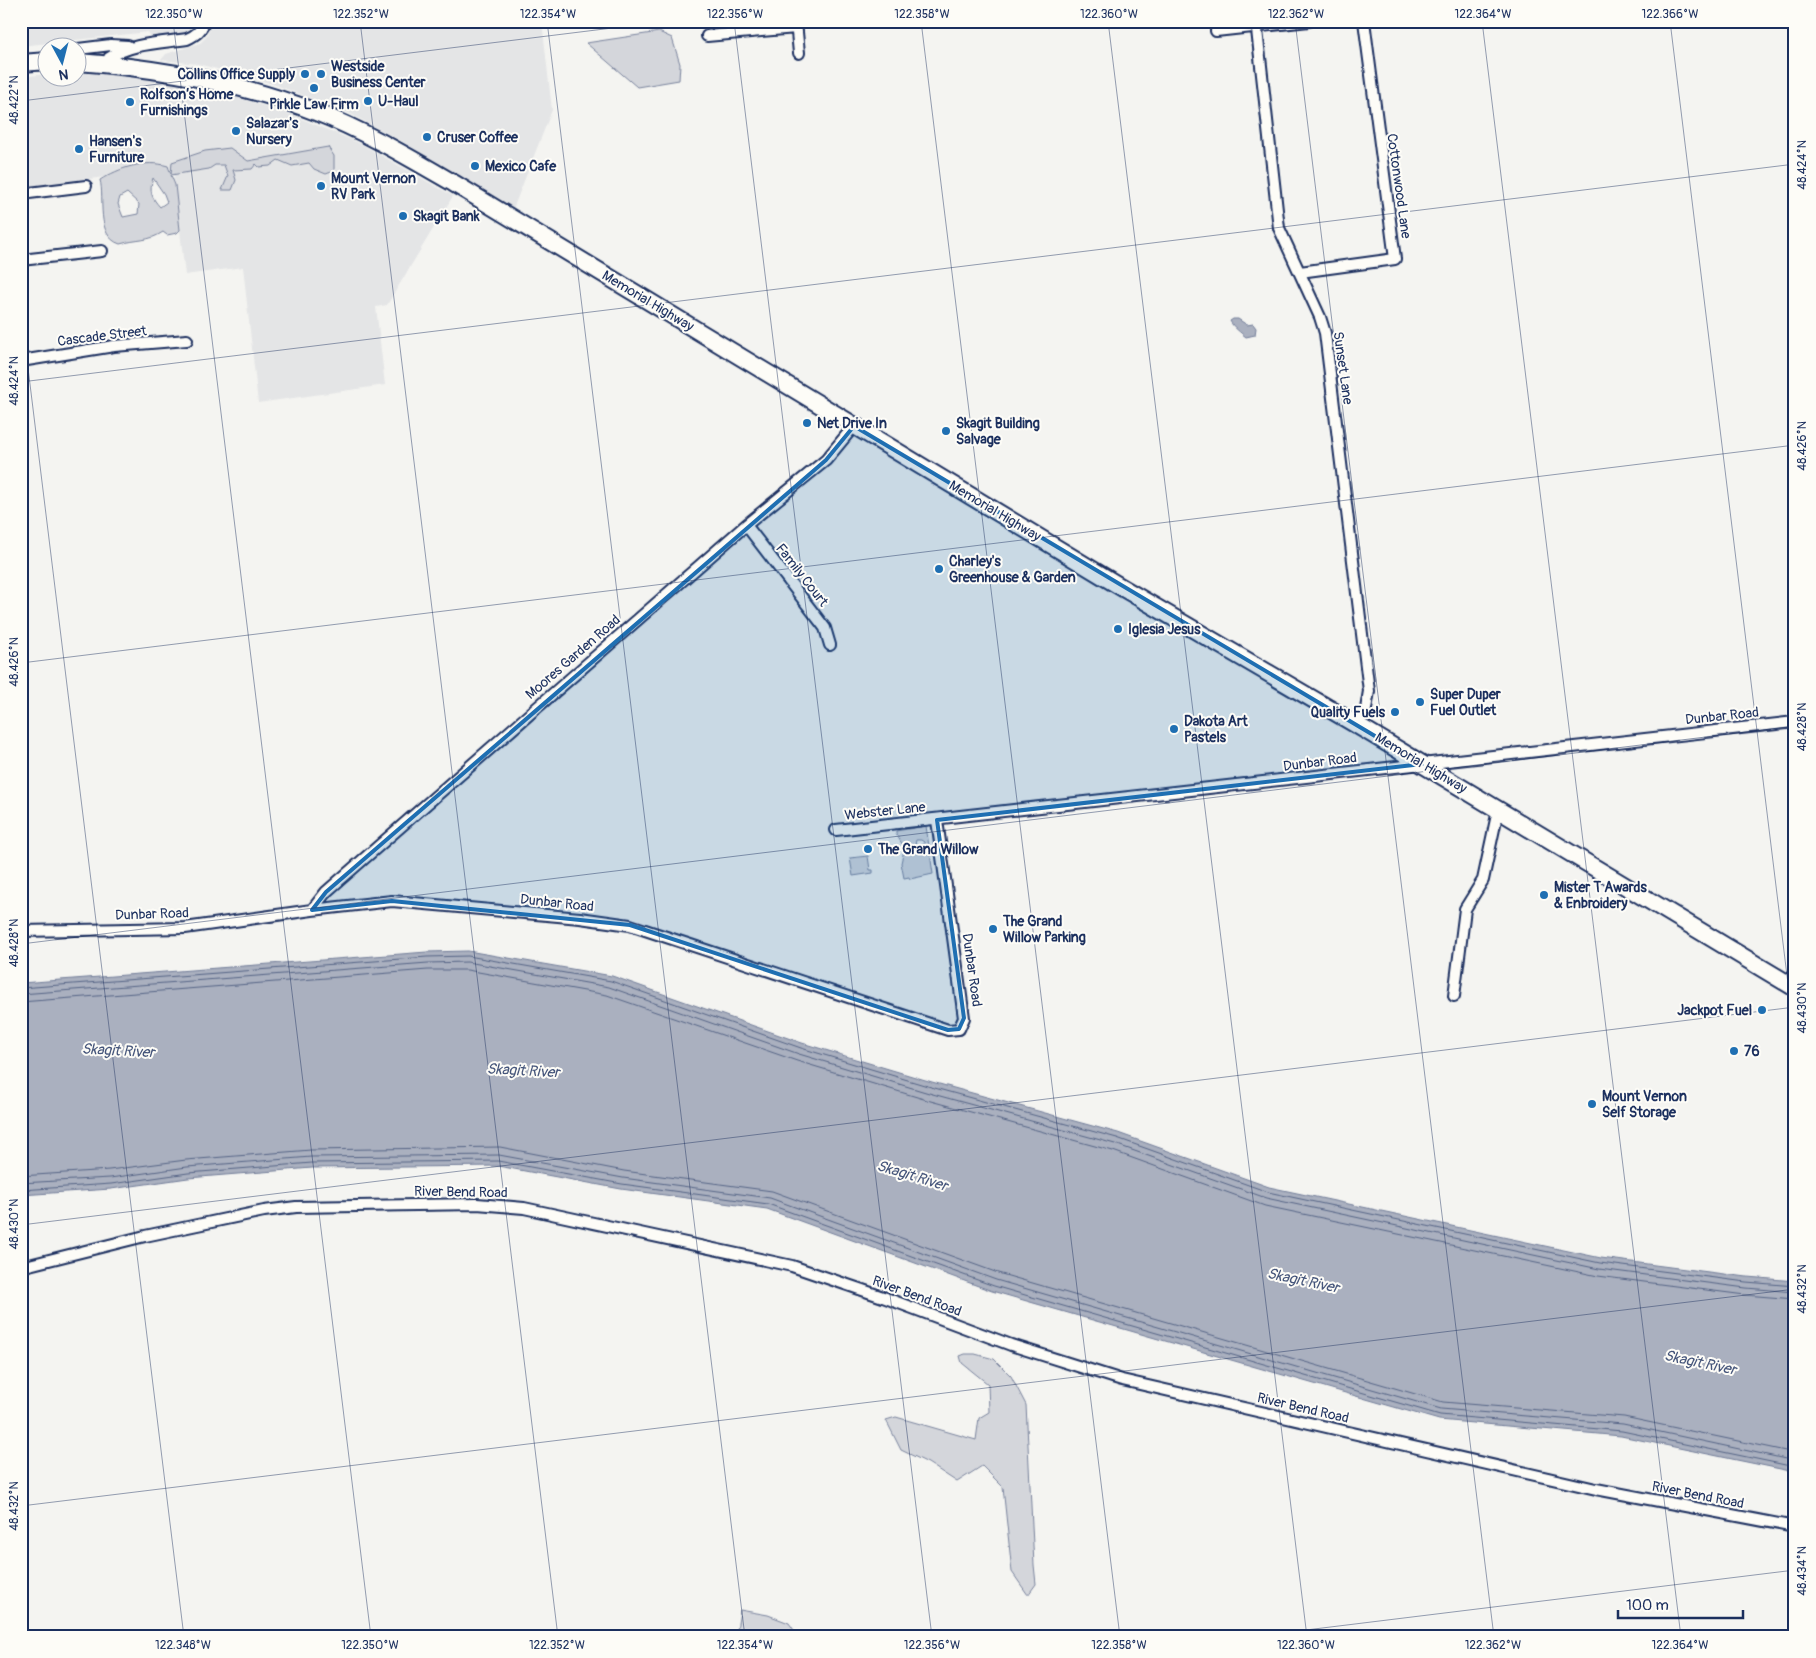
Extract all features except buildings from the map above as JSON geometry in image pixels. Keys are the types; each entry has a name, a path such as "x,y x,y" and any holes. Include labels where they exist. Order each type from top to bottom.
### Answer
{"main road":[{"path":"22,63 38,62"},
{"name":"Memorial Highway","path":"88,63 182,74 234,86 278,99 345,124 391,147 1116,584 1356,724 1795,988"}],"street":[{"path":"107,64 109,58 119,51 187,39 201,30 205,21"},
{"path":"1216,31 1256,24 1309,21"},
{"name":"Cottonwood Lane","path":"1300,272 1395,260 1364,21"},
{"name":"Sunset Lane","path":"1256,24 1279,228 1320,317 1325,333 1369,691 1369,701 1366,709 1356,724"},
{"path":"707,36 796,25 799,53"},
{"path":"88,48 111,46 134,47"},
{"path":"22,63 38,57"},
{"path":"21,194 86,186"},
{"path":"21,260 102,251"},
{"name":"Cascade Street","path":"21,361 114,346 186,340"},
{"name":"Moores Garden Road","path":"312,910 326,892 746,525 826,460 854,426"},
{"name":"Family Court","path":"746,525 825,628 830,645"},
{"name":"Dunbar Road","path":"21,931 185,928 392,901 580,918 630,925 948,1030 959,1029 964,1018 937,820 1795,722"},
{"path":"1454,996 1465,909 1483,880 1498,810"},
{"name":"Webster Lane","path":"836,830 937,820"},
{"name":"River Bend Road","path":"21,1267 145,1236 264,1211 296,1207 477,1204 524,1208 792,1266 883,1297 1011,1345 1122,1380 1596,1489 1795,1527"}],"highlighted area":[{"path":"854,426 1422,764 937,820 964,1018 959,1029 948,1030 630,925 392,901 312,910 326,892 826,460"}],"shaded area":[{"path":"21,21 199,21 197,29 184,35 152,38 148,32 88,39 38,38 38,44 21,46"},
{"path":"213,21 542,21 552,110 513,209 403,142 345,111 273,84 198,64 161,60 166,54 200,43 207,36"},
{"path":"659,32 672,38 680,64 679,80 637,87 586,43"},
{"path":"88,73 106,74 168,82 230,95 290,114 359,143 453,196 387,305 376,307 385,385 258,403 243,267 185,275 173,168 21,188 21,77 38,75 38,88 88,88"},
{"path":"328,147 334,156 334,171 326,174 314,169 309,163 292,166 278,160 270,166 259,167 256,164 252,169 233,170 236,180 232,190 222,190 228,176 224,165 215,165 209,169 171,175 175,185 180,230 177,233 167,235 163,232 147,239 120,244 112,240 107,233 102,216 100,180 107,176 124,168 141,164 168,166 171,174 172,162 205,151 230,148 248,161","holes":["153,178 167,202 160,207 152,194","127,193 139,204 138,214 123,217 118,204 120,197"]},
{"path":"926,826 933,874 910,879 909,877 904,878 901,863 904,850 913,847 920,850 924,847 924,842 916,840 915,845 904,847 896,831"},
{"path":"868,856 870,870 873,870 873,873 853,876 850,858"},
{"path":"975,1354 994,1359 1011,1376 1026,1405 1036,1584 1028,1595 1012,1572 1003,1487 982,1466 957,1482 928,1463 901,1450 886,1420 896,1417 976,1440 979,1418 989,1412 988,1384 962,1363 960,1356"},
{"path":"740,1610 768,1615 789,1623 796,1633 795,1637 736,1637"}],"water":[{"path":"1238,319 1247,325 1253,324 1256,328 1255,335 1246,337 1231,323 1230,321"},
{"name":"Skagit River","path":"468,951 612,976 802,1043 932,1082 1118,1133 1269,1187 1601,1258 1747,1277 1795,1281 1795,1472 1621,1436 1439,1420 992,1291 767,1209 621,1189 498,1166 312,1168 188,1178 111,1189 21,1195 21,983 427,952"}],"place":[{"name":"Collins Office Supply","path":"305,74"},
{"name":"Westside Business Center","path":"321,74"},
{"name":"Pirkle Law Firm","path":"314,88"},
{"name":"U-Haul","path":"368,101"},
{"name":"Rolfson’s Home Furnishings","path":"130,102"},
{"name":"Salazar's Nursery","path":"236,131"},
{"name":"Cruser Coffee","path":"427,137"},
{"name":"Hansen's Furniture","path":"79,149"},
{"name":"Mexico Cafe","path":"475,166"},
{"name":"Mount Vernon RV Park","path":"321,186"},
{"name":"Skagit Bank","path":"403,216"},
{"name":"Net Drive In","path":"807,423"},
{"name":"Skagit Building Salvage","path":"946,431"},
{"name":"Charley's Greenhouse & Garden","path":"939,569"},
{"name":"Iglesia Jesus","path":"1118,629"},
{"name":"Super Duper Fuel Outlet","path":"1420,702"},
{"name":"Quality Fuels","path":"1395,712"},
{"name":"Dakota Art Pastels","path":"1174,729"},
{"name":"The Grand Willow","path":"868,849"},
{"name":"Mister T Awards & Enbroidery","path":"1544,895"},
{"name":"The Grand Willow Parking","path":"993,929"},
{"name":"Jackpot Fuel","path":"1762,1010"},
{"name":"76","path":"1734,1051"},
{"name":"Mount Vernon Self Storage","path":"1592,1104"}]}
